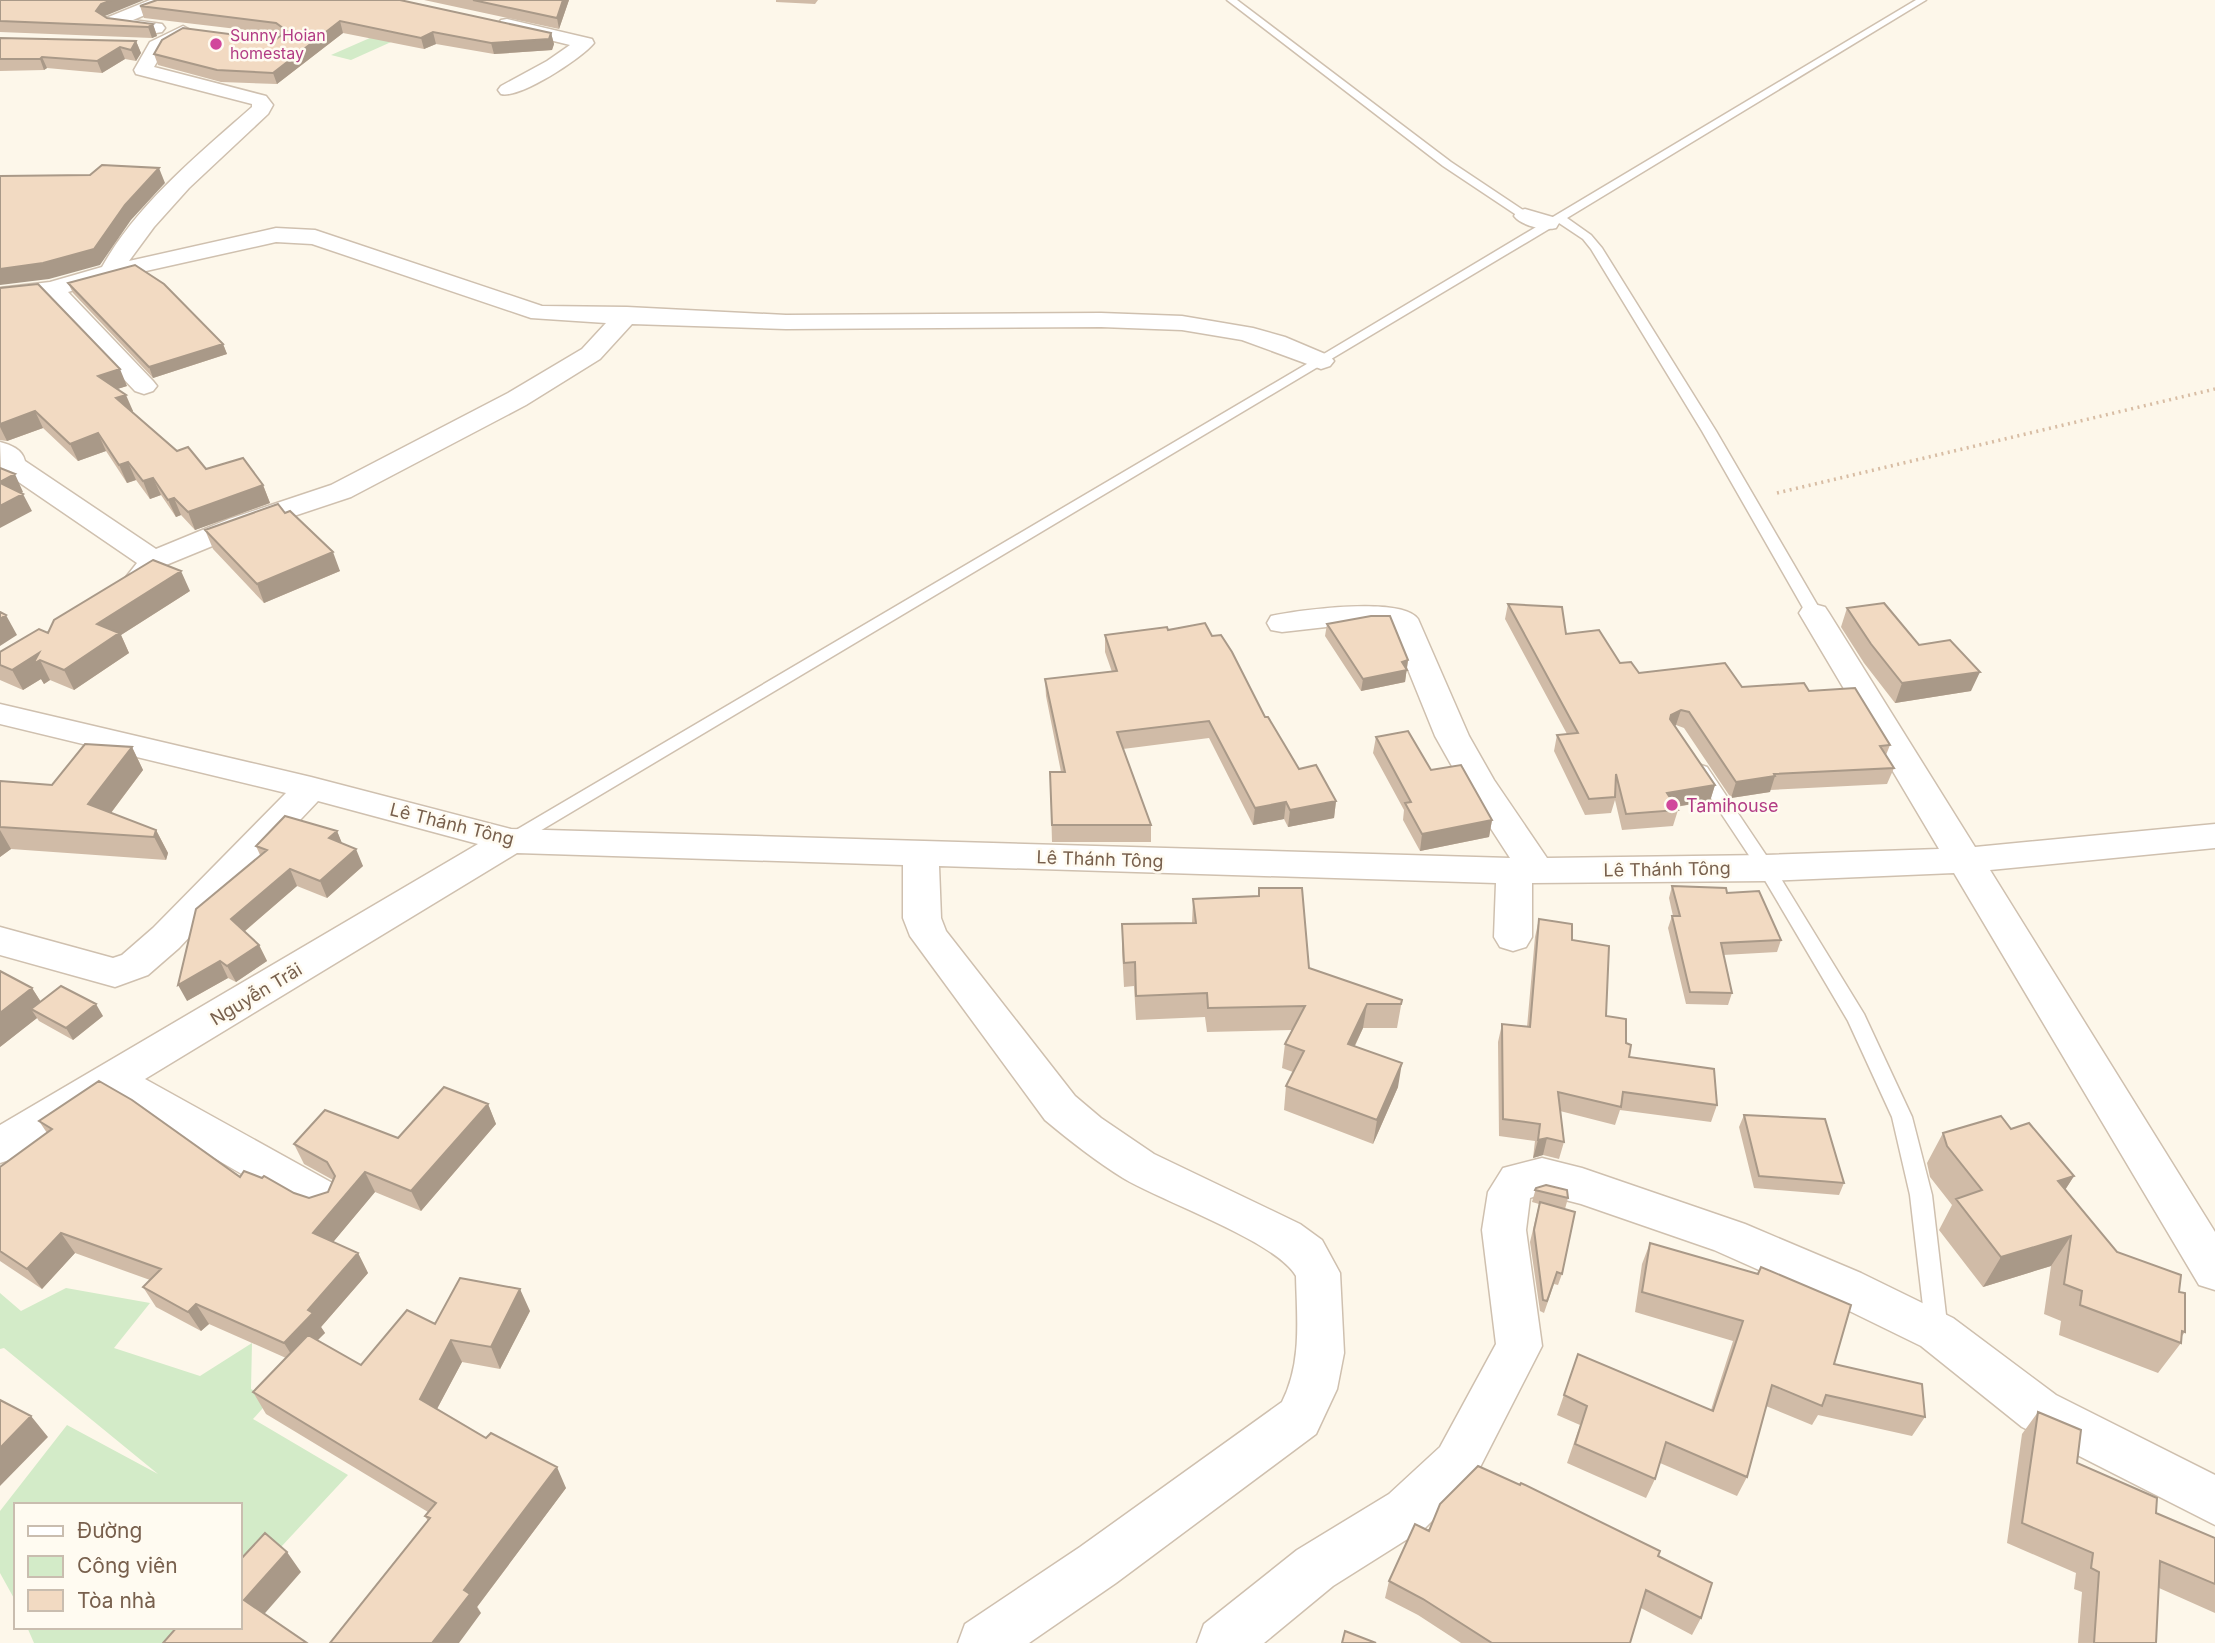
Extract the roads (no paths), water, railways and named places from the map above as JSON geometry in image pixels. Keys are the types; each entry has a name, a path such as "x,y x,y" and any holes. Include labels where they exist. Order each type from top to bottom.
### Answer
{"street":[{"path":"122,43 157,46 190,32 112,22 165,0"},
{"path":"485,20 585,43 555,65 508,90"},
{"path":"114,271 114,266 129,241 165,199 261,110 263,104 259,100 143,71 157,46"},
{"path":"1525,216 1554,220"},
{"path":"1,293 52,289 114,271 276,234 296,234 315,237 540,313 627,314 786,322 1101,320 1182,323 1244,333 1321,361"},
{"path":"52,289 144,386"},
{"path":"119,590 148,573 153,560 239,525 341,491 517,398 592,354 627,314"},
{"path":"4,457 153,560"},
{"path":"1814,613 2215,1271"},
{"path":"1282,624 1394,615 1403,619 1452,736 1525,871 1513,937"},
{"name":"Lê Thánh Tông","path":"0,714 312,788 511,841 1525,871 1766,868 1966,860 2215,836"},
{"path":"0,941 115,972 135,965 166,938 312,788"},
{"name":"Nguyễn Trãi","path":"0,1146 511,841"},
{"path":"921,853 922,918 929,936 1060,1108 1086,1130 1139,1166 1284,1237 1306,1253 1318,1273 1321,1353 1313,1390 1299,1418 1098,1565 984,1643"},
{"path":"112,1080 321,1198"},
{"path":"1223,1643 1315,1568 1407,1511 1457,1463 1519,1346 1504,1230 1509,1192 1518,1181 1542,1176 1583,1186 1729,1237 1845,1287 1937,1332 2039,1411 2215,1501"}],"lane":[{"path":"1231,0 1447,164 1525,216"},
{"path":"511,841 1321,361 1922,0"},
{"path":"1554,220 1587,237 1596,248 1749,500 1814,613"},
{"path":"1691,756 1766,868 1857,1019 1902,1117 1921,1195 1937,1332"}],"place":[{"name":"Sunny Hoian homestay","path":"216,44"},
{"name":"Tamihouse","path":"1672,805"}]}
